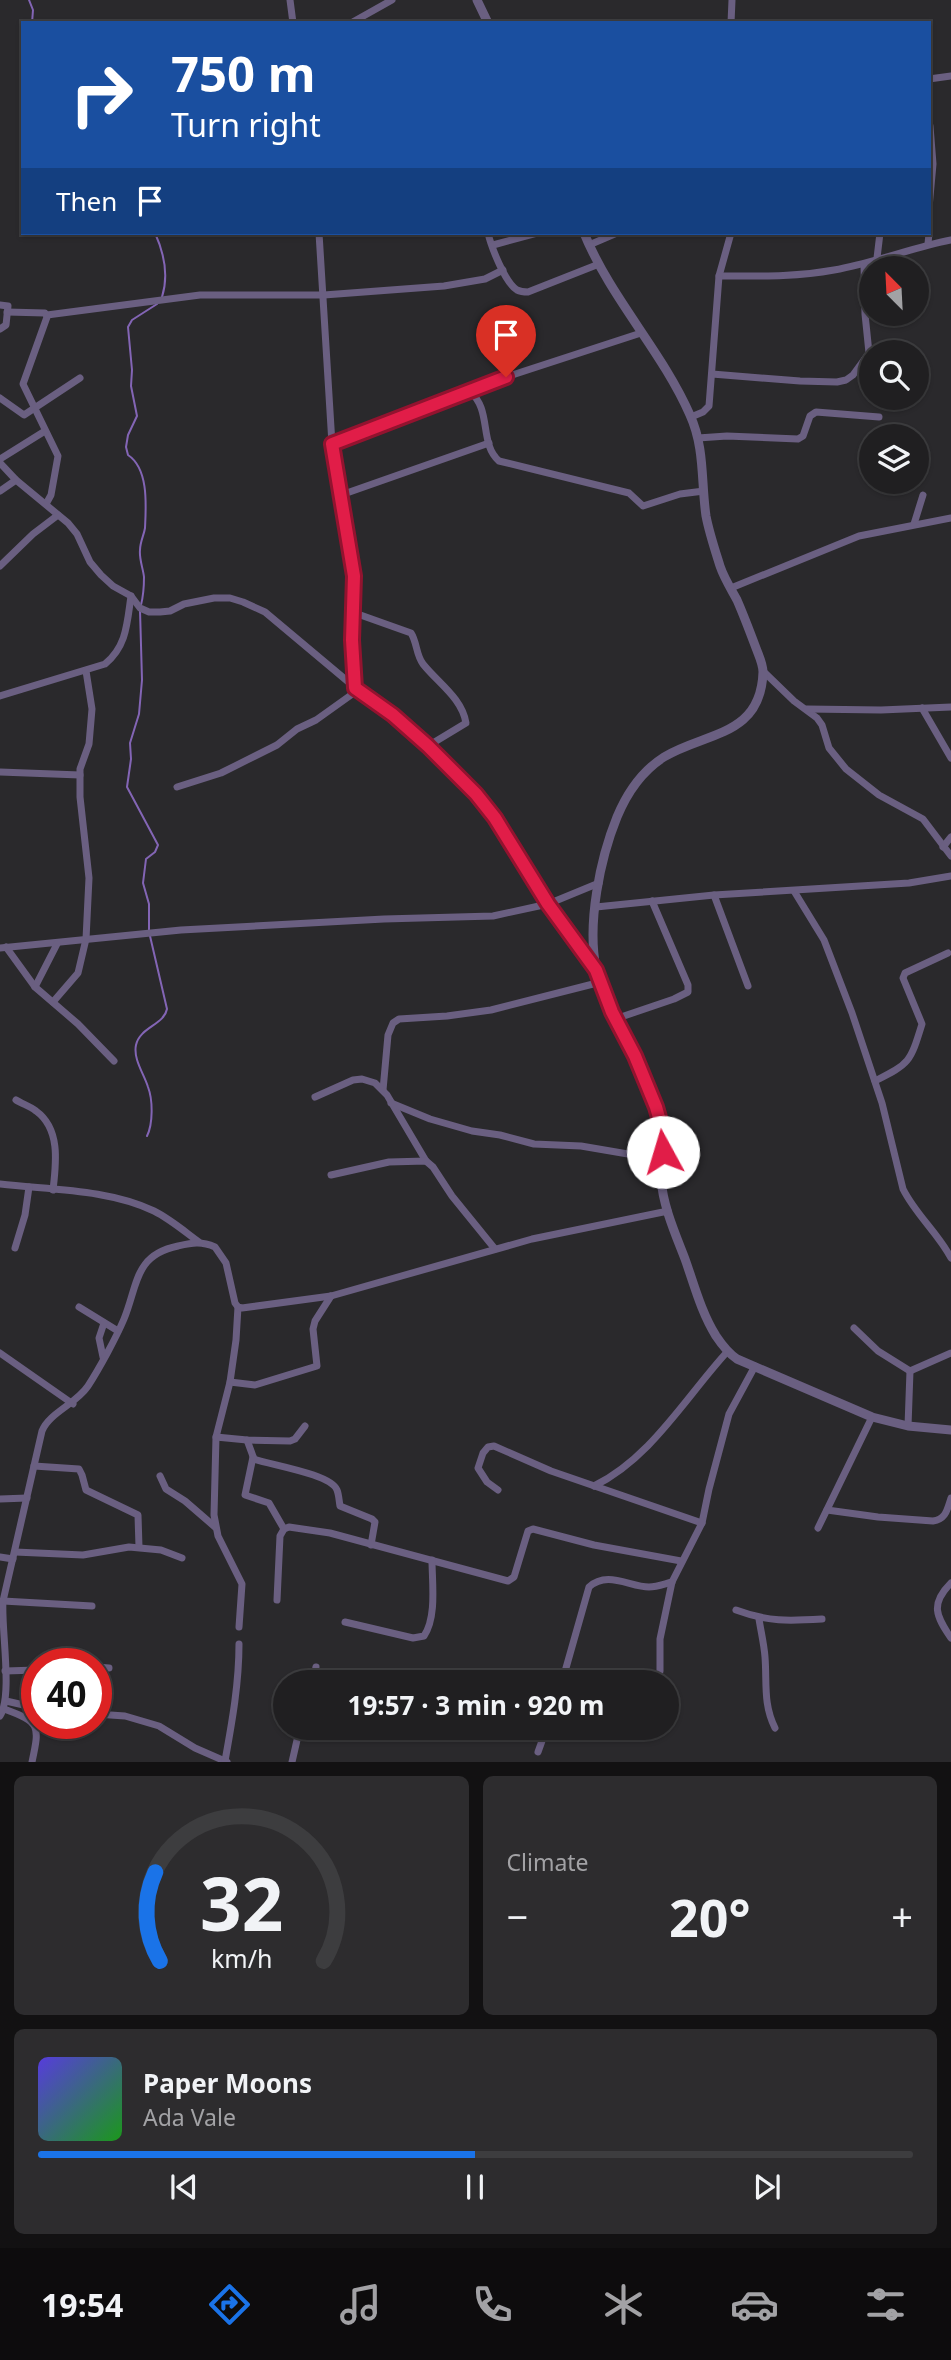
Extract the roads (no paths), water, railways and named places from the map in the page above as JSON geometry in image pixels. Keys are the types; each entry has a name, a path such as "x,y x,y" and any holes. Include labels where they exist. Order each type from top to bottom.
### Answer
{"street":[{"path":"290,0 293,21"},
{"path":"355,21 392,0"},
{"path":"477,0 487,21"},
{"path":"731,21 732,0"},
{"path":"931,79 951,76"},
{"path":"931,139 931,186"},
{"path":"319,235 332,444 354,576 352,640 357,689"},
{"path":"489,235 503,270 516,289 528,292 599,264"},
{"path":"493,245 530,235"},
{"path":"585,235 599,264 671,379 691,417 703,467 706,519 720,567 753,641 763,671 761,688 754,705 738,725 721,735 665,756 638,780 617,817 606,849 599,883 594,928 596,970"},
{"path":"589,245 612,235"},
{"path":"691,417 709,406 719,276 730,235"},
{"path":"877,256 880,235"},
{"path":"928,244 929,235"},
{"path":"884,256 951,240"},
{"path":"719,276 809,274 859,265"},
{"path":"7,312 47,315 200,295 324,295 444,286 485,279 503,270"},
{"path":"0,305 8,306 6,325 0,329"},
{"path":"46,504 51,495 58,456 23,384 24,376 36,354 47,315"},
{"path":"712,374 800,382 846,380 869,353 866,326"},
{"path":"332,444 545,363 641,333"},
{"path":"0,398 20,415 28,414 80,378"},
{"path":"470,392 479,402 489,443 494,457 499,461 629,493 643,506 680,494 704,491"},
{"path":"698,438 737,436 798,439 803,436 810,416 816,412 880,417"},
{"path":"45,431 0,461 16,480 77,534 90,562 113,586 131,596 140,608 149,612 170,611 184,604 214,598 243,601 265,612 428,746 458,774 495,818 548,904 596,970 615,1019 635,1056 660,1121 663,1160 661,1177 668,1211 701,1305 715,1335 727,1352 737,1359 872,1417 908,1426 951,1430"},
{"path":"341,495 489,443"},
{"path":"0,491 16,480"},
{"path":"914,524 923,495"},
{"path":"0,566 33,534 58,515"},
{"path":"731,588 859,536 951,518"},
{"path":"0,696 105,664 121,647 131,596"},
{"path":"352,612 411,633 422,663 445,685 460,709 466,723 428,746"},
{"path":"53,1002 78,973 86,939 89,878 80,775 89,744 92,709 86,671"},
{"path":"763,671 817,718 829,748 846,769 878,795 923,819 951,856"},
{"path":"177,787 222,773 277,745 357,689"},
{"path":"806,709 951,707"},
{"path":"922,708 951,758"},
{"path":"0,772 80,775"},
{"path":"943,846 951,837"},
{"path":"596,907 714,895 909,883 951,876"},
{"path":"3,948 181,930 493,916 530,910 599,883"},
{"path":"794,891 824,940 852,1013 875,1081 903,1189 951,1258"},
{"path":"714,895 748,986"},
{"path":"615,1019 688,992 688,985 652,901"},
{"path":"35,987 57,944"},
{"path":"3,948 35,987 98,1042 114,1061"},
{"path":"875,1081 906,1063 922,1024 903,978 905,973 948,953"},
{"path":"383,1090 387,1035 393,1023 399,1019 491,1010 601,982"},
{"path":"315,1097 353,1080 362,1079 375,1083 383,1090 426,1161 495,1249"},
{"path":"16,1100 36,1111 44,1119 51,1133 56,1158 52,1190"},
{"path":"391,1103 430,1119 534,1144 581,1146 663,1160"},
{"path":"331,1175 389,1162 426,1161"},
{"path":"0,1184 118,1199 138,1205 165,1217 199,1242 215,1247 220,1252 226,1263 237,1307 236,1340 230,1381 216,1437 215,1527"},
{"path":"15,1248 25,1215 29,1187"},
{"path":"237,1307 331,1296 495,1249 603,1223 668,1211"},
{"path":"3,1706 3,1601 45,1424 73,1404 87,1387 118,1332 136,1280 151,1256 199,1242"},
{"path":"230,1381 256,1385 317,1366 313,1329 331,1296"},
{"path":"79,1307 118,1332"},
{"path":"103,1357 99,1343 104,1323"},
{"path":"854,1328 878,1351 910,1371"},
{"path":"594,1486 615,1476 637,1457 727,1352"},
{"path":"0,1353 73,1404"},
{"path":"910,1371 951,1353"},
{"path":"660,1670 660,1639 672,1582 702,1523 729,1414 755,1366"},
{"path":"908,1426 910,1371"},
{"path":"818,1528 872,1417"},
{"path":"216,1437 290,1441 305,1426"},
{"path":"247,1440 253,1457 245,1495 269,1503 284,1529"},
{"path":"498,1490 487,1482 478,1468 483,1453 488,1447 494,1446 551,1471 702,1523"},
{"path":"253,1457 259,1461 314,1475 334,1485 340,1506 375,1522 372,1545"},
{"path":"34,1466 79,1469 86,1490 138,1515 139,1547"},
{"path":"160,1476 166,1489 185,1501 215,1527 242,1584 239,1627"},
{"path":"0,1499 27,1498"},
{"path":"827,1510 933,1521 940,1520 945,1515 951,1499"},
{"path":"277,1601 280,1536 284,1529 289,1527 330,1533 508,1581 514,1577 528,1531 533,1529 594,1545 681,1561"},
{"path":"0,1557 83,1555 121,1547 139,1547 161,1550 182,1558"},
{"path":"345,1622 413,1638 424,1636 431,1612 432,1560"},
{"path":"565,1670 589,1587 594,1583 612,1580 649,1587 672,1582"},
{"path":"951,1583 942,1591 937,1605 937,1618 951,1638"},
{"path":"3,1601 92,1606"},
{"path":"736,1610 759,1619 822,1619"},
{"path":"759,1619 765,1658 765,1701 775,1728"},
{"path":"112,1715 159,1726 195,1748 226,1761 235,1707 239,1644"},
{"path":"5,1671 21,1670"},
{"path":"3,1706 21,1707"},
{"path":"3,1706 27,1717 35,1727 37,1733 32,1762"},
{"path":"292,1762 297,1740"},
{"path":"538,1752 542,1740"}],"waterway":[{"path":"29,0 33,10 32,21"},
{"path":"156,235 164,264 162,297"},
{"path":"141,605 144,577 140,553 145,528 146,499 140,469 128,455 126,447 128,435 137,416 131,386 128,327 132,320 157,304"},
{"path":"140,610 142,680 139,714 130,743 127,787 158,845 155,852 146,859 143,883 149,904 149,931"},
{"path":"147,1136 151,1119 151,1098 135,1050 138,1039 161,1019 167,1009 150,936"}]}
